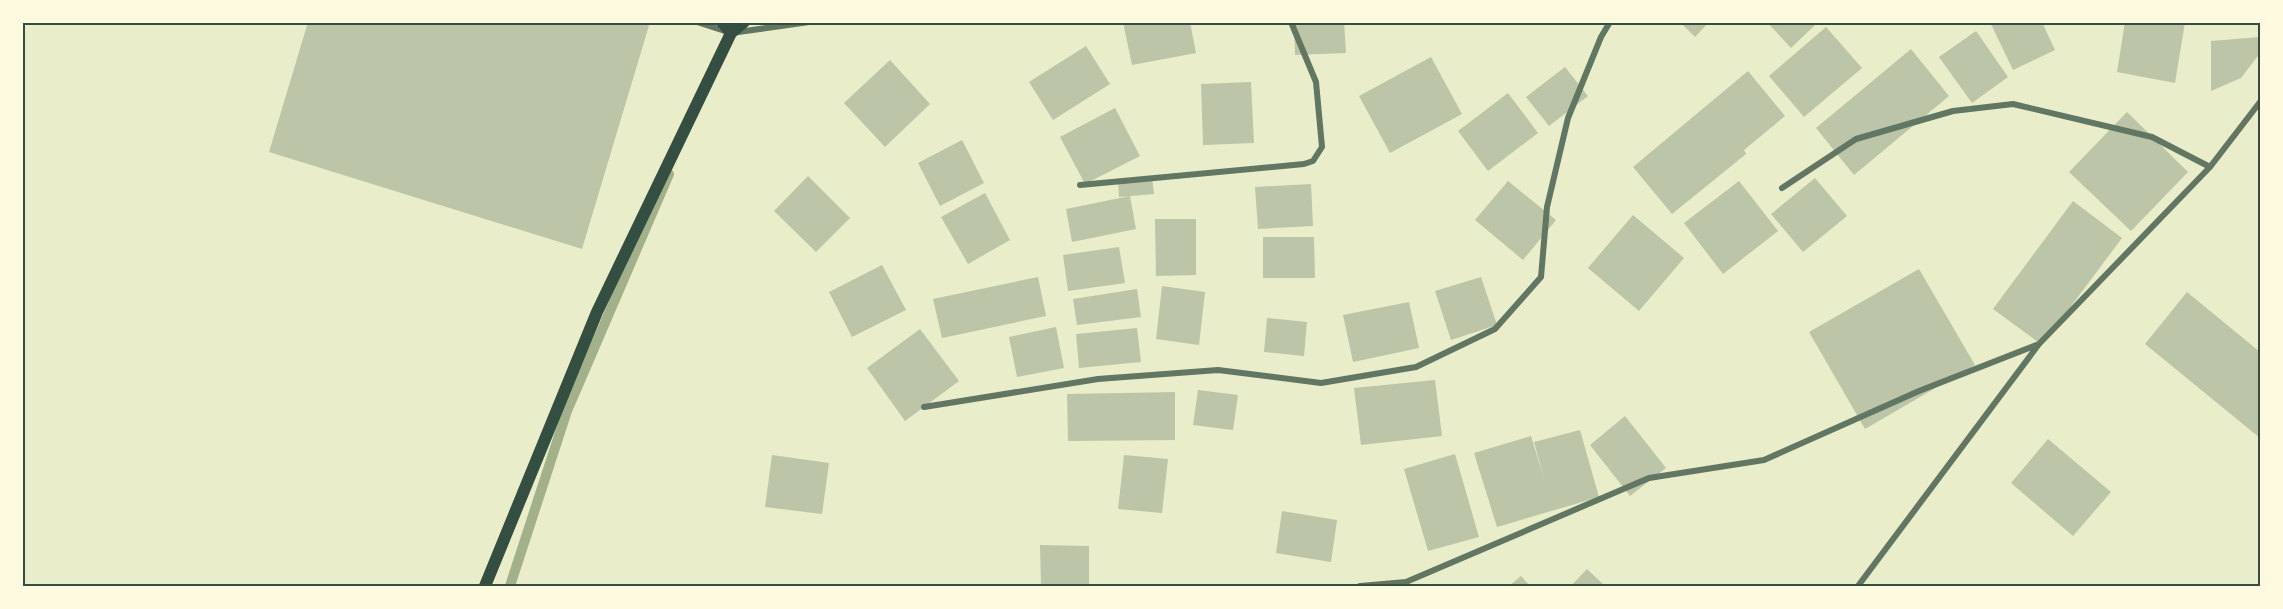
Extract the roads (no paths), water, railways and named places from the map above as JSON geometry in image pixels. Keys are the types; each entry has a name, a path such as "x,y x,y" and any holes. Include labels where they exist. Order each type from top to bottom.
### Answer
{"main road":[{"path":"722,22 730,33"},
{"path":"485,586 597,312 730,33 744,22"}],"street":[{"path":"697,22 730,33 810,22"},
{"path":"1080,185 1304,164 1313,161 1322,147 1316,82 1291,22"},
{"path":"924,407 1098,379 1218,370 1321,383 1416,367 1495,329 1541,277 1547,207 1568,118 1601,37 1610,22"},
{"path":"1858,586 2039,344 2210,167 2260,102"},
{"path":"1782,188 1856,139 1953,111 2013,104 2152,137 2210,167"},
{"path":"1360,586 1406,584 1649,478 1764,460 1919,390 2039,344"}],"waterway":[{"path":"510,586 567,411 669,174"}]}
